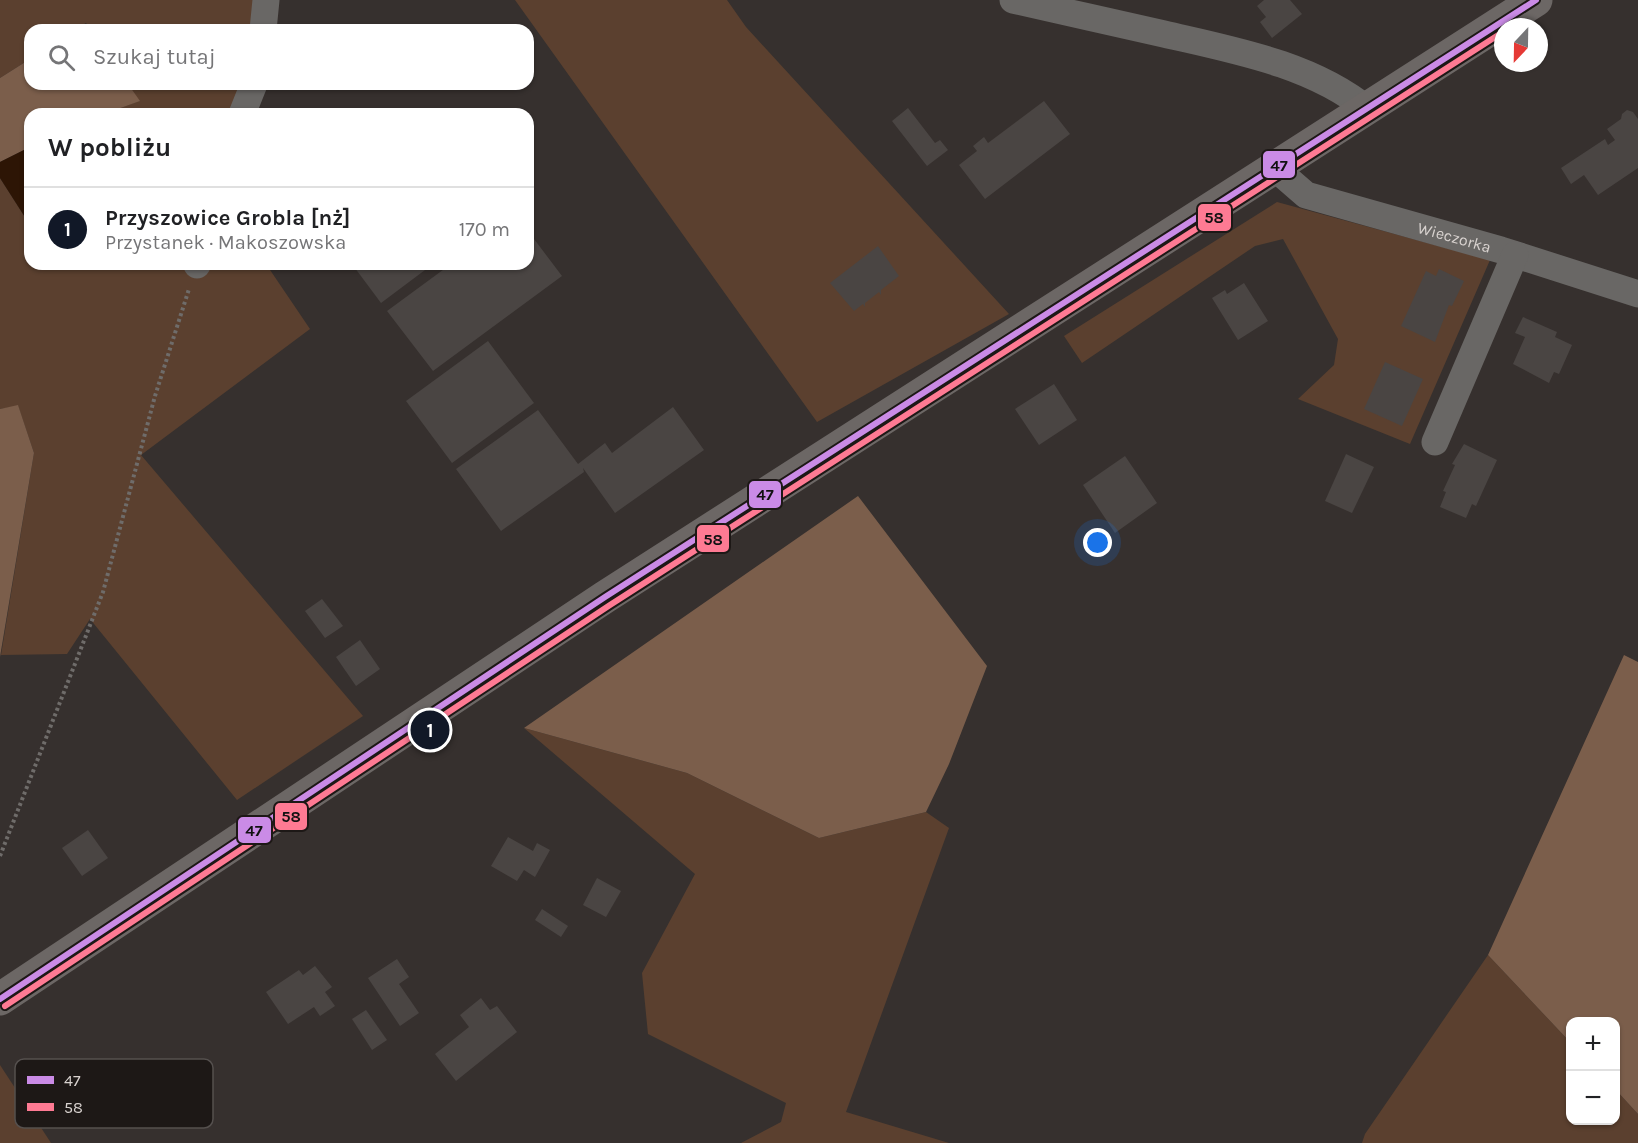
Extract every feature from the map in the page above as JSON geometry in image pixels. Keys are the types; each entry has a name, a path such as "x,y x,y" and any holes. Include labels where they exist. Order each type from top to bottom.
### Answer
{"main road":[{"path":"0,999 605,597 1368,110 1523,3"}],"street":[{"path":"263,24 266,0"},
{"path":"1013,0 1226,48 1316,77 1344,91 1368,110"},
{"path":"244,108 252,90"},
{"name":"Wieczorka","path":"1275,169 1306,195 1515,255 1638,294"},
{"path":"1435,442 1515,255"}],"path":[{"path":"0,856 103,592 155,396 195,270"}],"shaded area":[{"path":"0,0 278,0 272,24 24,24 24,63 0,78"},
{"path":"515,0 727,0 746,27 1009,314 817,422"},
{"path":"24,63 24,90 132,90 140,101 121,108 24,108 24,150 0,162 0,78"},
{"path":"132,90 257,90 252,108 120,108 139,101"},
{"path":"24,150 24,216 0,178 0,162"},
{"path":"0,178 24,216 24,270 270,270 310,329 141,455 363,716 237,800 90,619 67,654 1,655 34,453 18,406 0,409"},
{"path":"1277,202 1490,260 1410,444 1298,399 1334,365 1338,339 1283,239 1255,246 1082,363 1064,336"},
{"path":"18,405 34,453 0,657 0,409"},
{"path":"858,496 987,666 949,764 926,812 819,838 687,773 524,728"},
{"path":"1624,655 1638,662 1638,1114 1620,1094 1620,1017 1566,1017 1566,1038 1488,955"},
{"path":"524,728 687,773 819,838 926,812 949,828 846,1112 949,1143 741,1143 781,1122 786,1103 648,1034 642,973 695,874"},
{"path":"1488,955 1566,1038 1566,1125 1620,1125 1620,1094 1638,1114 1638,1143 1362,1143 1365,1134"},
{"path":"0,1065 15,1088 15,1128 41,1128 51,1143 0,1143"}],"building":[{"path":"1264,0 1290,0 1302,14 1272,38 1260,22 1266,17 1257,6"},
{"path":"1044,101 1070,134 985,199 959,165 977,151 973,146 984,137 988,143"},
{"path":"908,108 935,143 940,140 948,150 927,166 892,121"},
{"path":"1627,110 1633,112 1638,119 1638,168 1598,195 1584,175 1571,184 1561,168 1605,139 1608,145 1615,140 1607,129 1621,119 1622,114"},
{"path":"534,239 562,276 433,371 387,311 443,270 534,270"},
{"path":"878,246 899,276 881,290 881,295 879,292 865,303 865,307 863,304 854,311 830,283"},
{"path":"1439,269 1464,281 1452,306 1449,305 1435,342 1401,326 1426,271 1436,276"},
{"path":"356,270 425,270 381,303"},
{"path":"1244,283 1268,321 1238,340 1212,298 1225,290 1227,294"},
{"path":"1523,317 1557,332 1555,337 1572,345 1559,374 1554,372 1549,383 1513,364 1525,337 1515,333"},
{"path":"488,341 534,403 452,463 406,401"},
{"path":"1385,362 1423,379 1402,426 1364,409"},
{"path":"1054,384 1077,420 1039,445 1015,409"},
{"path":"673,407 704,450 615,513 583,468 584,472 501,531 456,469 538,410 578,464 605,443 612,453"},
{"path":"1464,444 1497,460 1476,506 1472,504 1466,518 1440,507 1446,492 1443,491 1455,465 1452,464"},
{"path":"1346,454 1374,467 1352,513 1325,501"},
{"path":"1125,456 1157,503 1115,533 1083,485"},
{"path":"322,599 343,626 325,638 305,611"},
{"path":"360,640 380,669 356,686 336,657"},
{"path":"88,830 108,858 82,876 62,848"},
{"path":"508,837 533,851 537,843 550,850 535,877 524,870 517,881 491,866"},
{"path":"597,878 621,891 606,917 583,905"},
{"path":"542,909 568,926 561,937 535,920"},
{"path":"397,959 409,977 399,984 419,1013 400,1026 368,978"},
{"path":"315,966 332,987 325,992 335,1006 320,1016 314,1007 288,1024 266,992 299,970 303,975"},
{"path":"481,998 490,1010 497,1006 517,1032 456,1081 435,1054 469,1027 460,1015"},
{"path":"366,1010 387,1040 372,1050 352,1019"}],"transit line":[{"name":"47","path":"0,999 605,597 1536,0"},
{"name":"58","path":"5,1006 610,605 1494,38"}],"place":[{"name":"Przyszowice Grobla [nż]","path":"430,730"}]}
